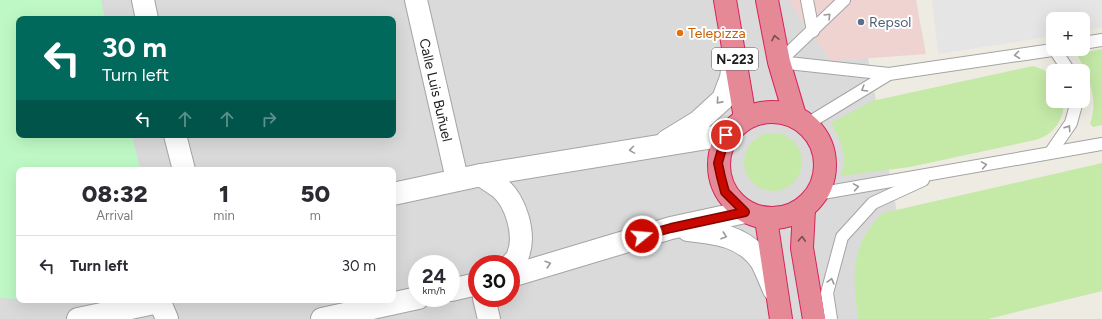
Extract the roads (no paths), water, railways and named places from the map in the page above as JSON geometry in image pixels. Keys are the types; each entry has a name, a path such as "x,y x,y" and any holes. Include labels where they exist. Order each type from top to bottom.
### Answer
{"highway":[{"name":"N-223","path":"725,0 745,118"},
{"name":"N-223","path":"767,0 780,62 801,120 821,145 825,170 811,201 802,248 814,319"},
{"path":"781,319 778,297 755,216 725,192 718,163 726,135 745,118 770,111 801,120"},
{"path":"755,216 786,217 811,201"}],"street":[{"path":"142,0 146,16"},
{"name":"Calle Luis Buñuel","path":"416,0 457,179"},
{"path":"658,146 698,122 723,99 731,78 734,52"},
{"path":"396,193 457,179 726,135"},
{"path":"176,138 183,167"},
{"path":"481,175 500,188 513,204 521,239 518,255"},
{"path":"520,273 671,228 755,216"},
{"path":"671,228 721,234 746,245 760,261 778,297"},
{"path":"396,303 408,300"},
{"path":"322,319 395,303"},
{"path":"78,319 162,307"},
{"path":"486,307 489,319"}],"lane":[{"path":"807,0 813,31"},
{"path":"780,62 844,0"},
{"path":"1090,42 1102,40"},
{"path":"780,62 889,74 976,60 1046,51"},
{"path":"801,120 889,74"},
{"path":"1051,152 1071,123 1075,108"},
{"path":"811,201 939,173 1102,144"},
{"path":"831,319 827,293 842,237 873,203 939,173"}],"place":[{"name":"Repsol","path":"861,22"},
{"name":"Telepizza","path":"680,33"}]}
